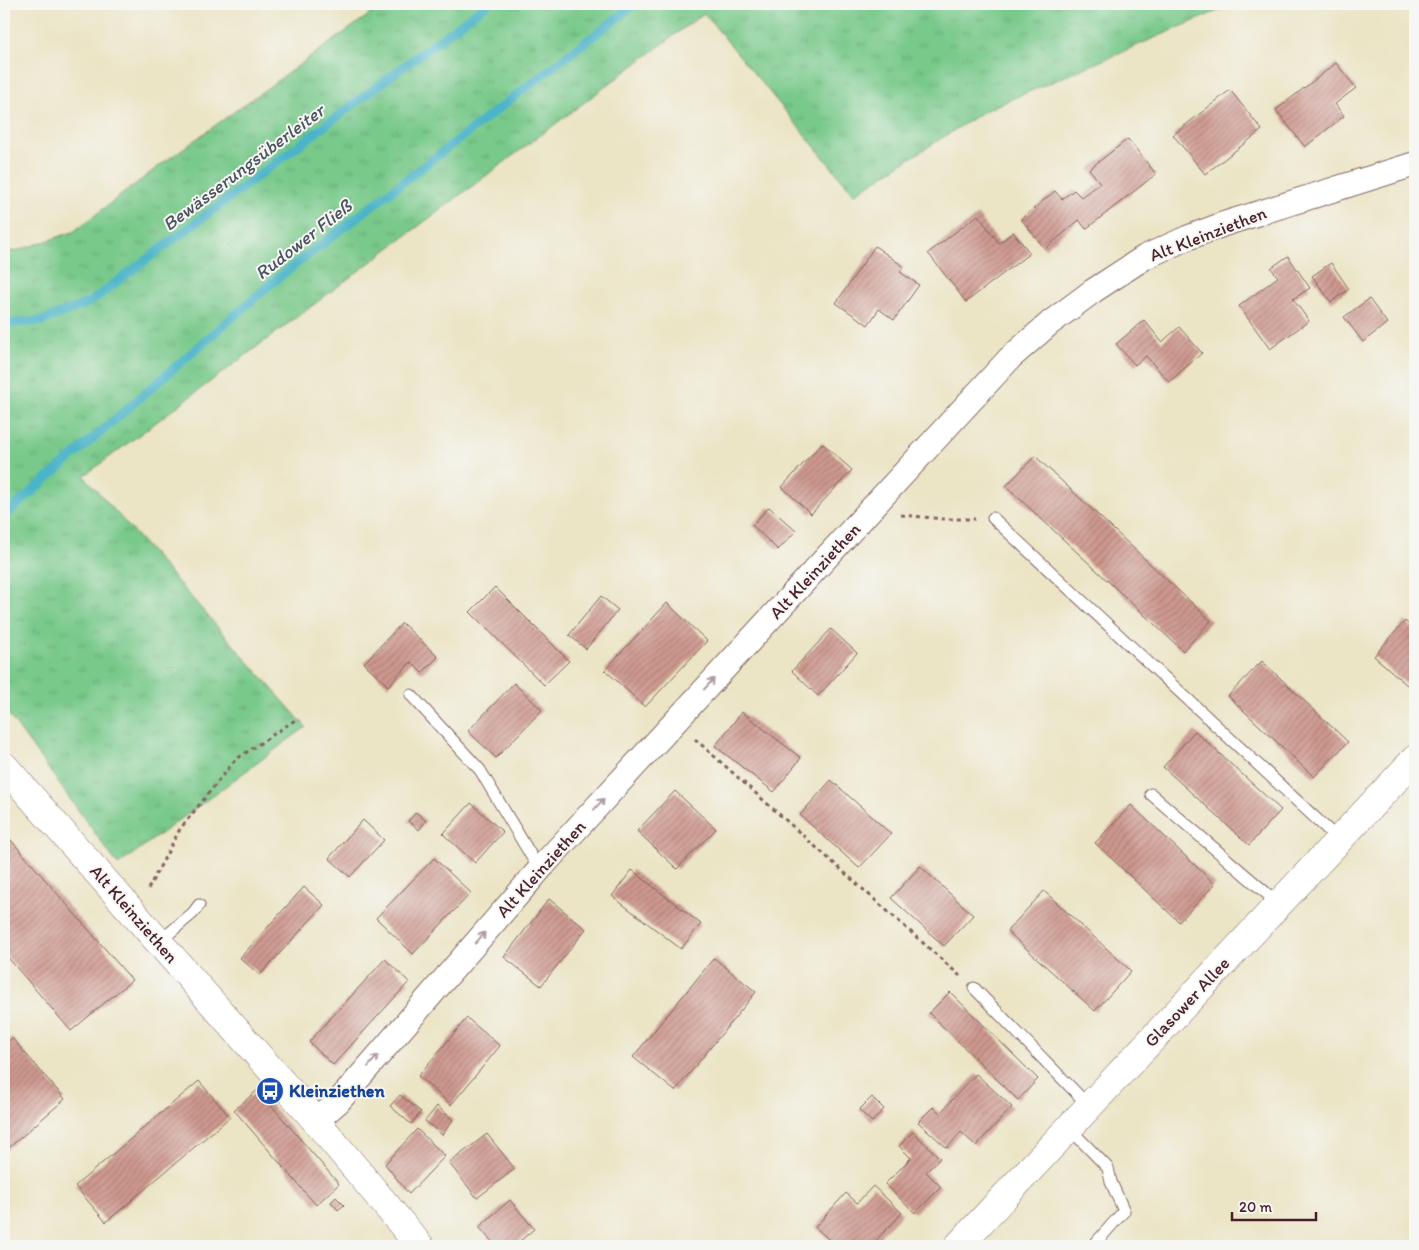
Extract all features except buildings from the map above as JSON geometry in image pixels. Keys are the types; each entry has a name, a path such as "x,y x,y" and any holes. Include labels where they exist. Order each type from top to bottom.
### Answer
{"main road":[{"name":"Glasower Allee","path":"958,1246 1415,759"},
{"name":"Alt Kleinziethen","path":"4,766 160,942 316,1122 420,1246"}],"street":[{"name":"Alt Kleinziethen","path":"316,1122 338,1102 539,869 675,720 1010,358 1050,323 1093,291 1145,258 1187,238 1224,224 1415,164"}],"lane":[{"path":"994,518 1339,840"},
{"path":"411,696 480,770 539,869"},
{"path":"1150,794 1279,904"},
{"path":"160,942 193,913 199,905"},
{"path":"974,988 1089,1106"},
{"path":"1069,1128 1108,1168 1111,1182 1124,1211 1093,1246"}],"path":[{"path":"881,499 902,516 944,519 994,518"},
{"path":"134,913 180,829 235,760 298,718"},
{"path":"675,720 974,988"}],"green space":[{"path":"384,4 1234,4 986,110 854,194 704,13 84,476 306,727 118,865 4,708 4,252 16,251 73,232 163,163"}],"waterway":[{"name":"Bewässerungsüberleiter","path":"4,324 42,321 90,302 487,4"},
{"name":"Rudower Fließ","path":"4,516 274,281 635,4"}],"place":[{"name":"Kleinziethen","path":"270,1091"}]}
